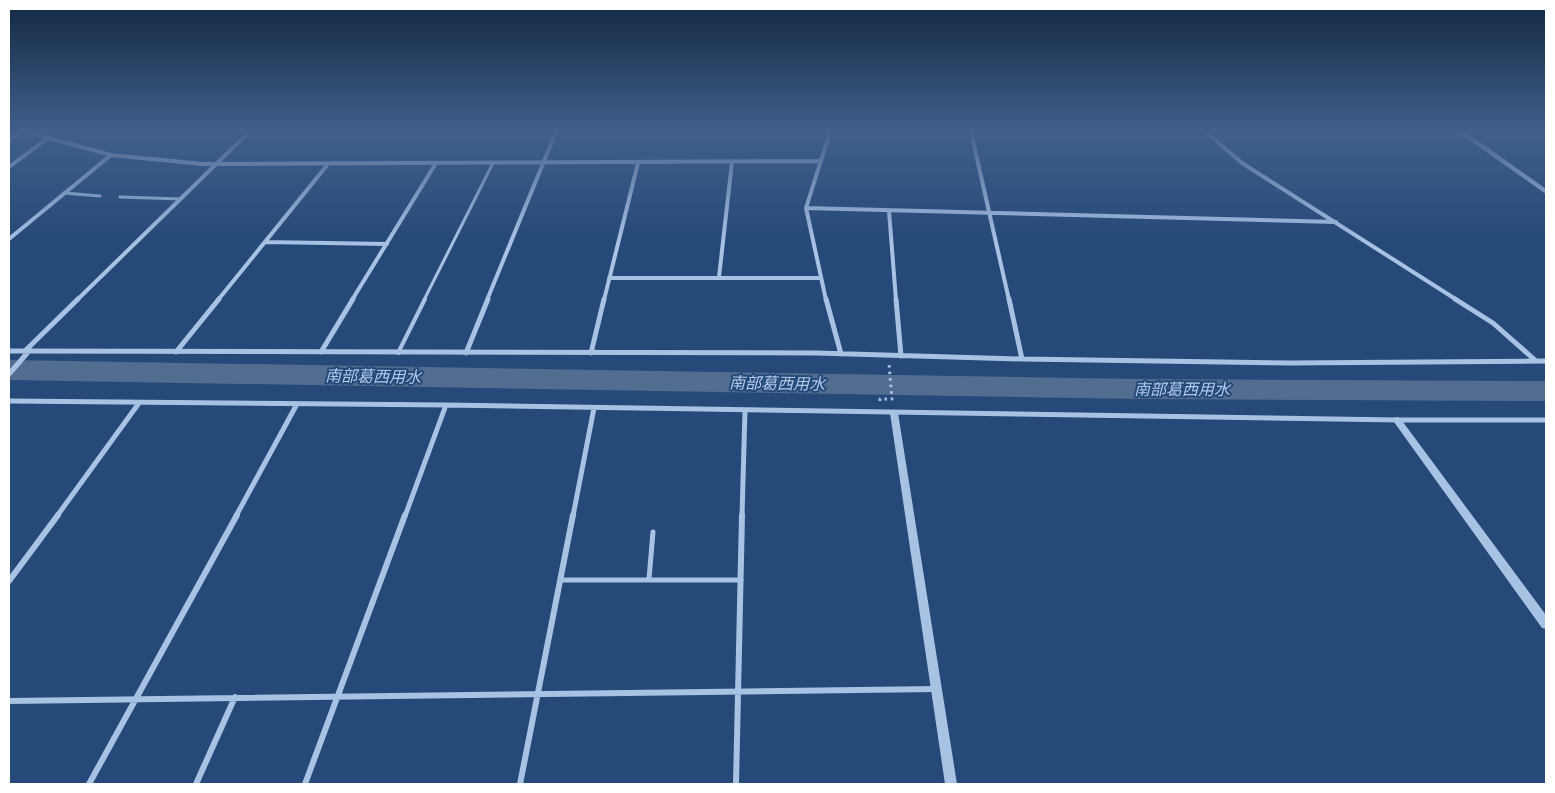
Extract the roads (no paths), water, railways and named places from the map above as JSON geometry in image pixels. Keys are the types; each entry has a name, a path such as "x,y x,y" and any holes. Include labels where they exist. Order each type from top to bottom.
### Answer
{"street":[{"path":"9,239 94,169"},
{"path":"9,374 27,351 212,169"},
{"path":"176,352 324,169"},
{"path":"321,352 432,169"},
{"path":"466,353 540,169"},
{"path":"591,353 637,169"},
{"path":"719,277 731,169"},
{"path":"818,169 806,208 820,278 841,354"},
{"path":"979,169 1022,359"},
{"path":"1252,169 1493,324 1537,361"},
{"path":"1513,169 1546,192"},
{"path":"806,208 1336,222"},
{"path":"889,211 901,356"},
{"path":"265,242 387,244"},
{"path":"610,278 820,278"},
{"path":"9,351 841,354 1290,363 1546,361"},
{"path":"9,401 446,405 1397,420 1546,420"},
{"path":"9,581 139,403"},
{"path":"89,784 297,404"},
{"path":"305,784 446,405"},
{"path":"520,784 594,408"},
{"path":"736,784 745,410"},
{"path":"894,413 951,784"},
{"path":"1397,420 1546,624"},
{"path":"9,701 338,695 937,689"},
{"path":"196,784 235,697"}],"lane":[{"path":"398,353 490,169"},
{"path":"64,193 100,196"},
{"path":"120,197 181,199"},
{"path":"649,580 653,532"},
{"path":"561,580 741,580"}],"waterway":[{"name":"南部葛西用水","path":"9,370 1138,389 1546,391"}]}
